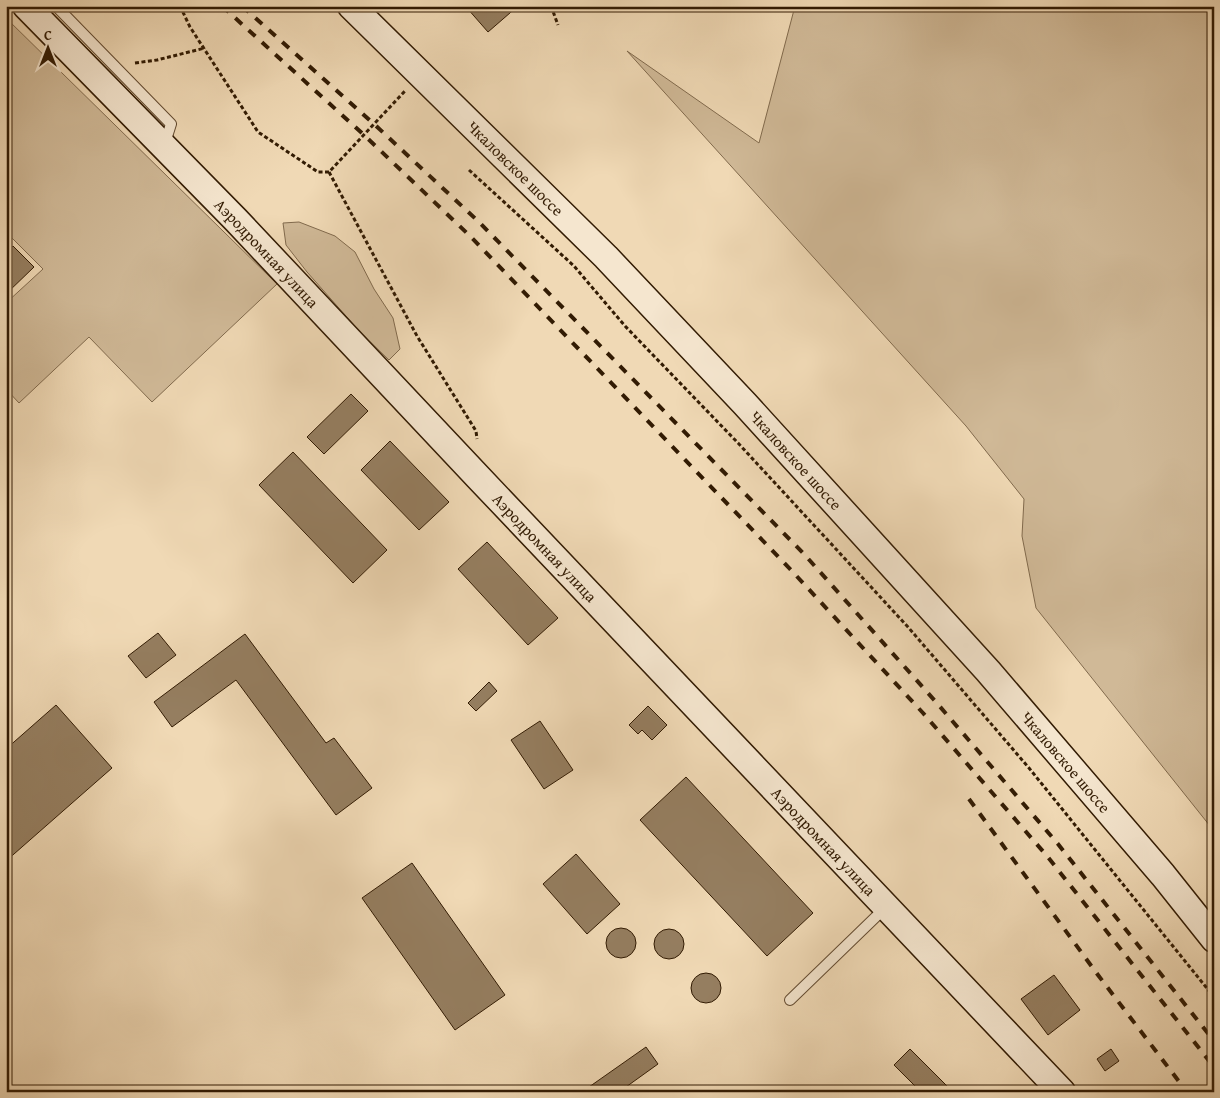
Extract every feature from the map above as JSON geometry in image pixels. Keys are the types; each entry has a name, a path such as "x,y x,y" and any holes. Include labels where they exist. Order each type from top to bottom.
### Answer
{"street":[{"name":"Аэродромная улица","path":"26,6 236,220 1062,1092"},
{"name":"Чкаловское шоссе","path":"351,6 606,257 745,404 988,671 1163,875 1214,939"}],"lane":[{"path":"56,6 171,124 164,147"},
{"path":"790,1000 887,907"}],"path":[{"path":"180,6 190,27 258,132 318,172 329,172 398,98"},
{"path":"551,6 558,25"},
{"path":"115,66 157,60 205,48"},
{"path":"469,170 574,266 625,326 738,443 908,627 1029,768 1214,997"},
{"path":"329,172 417,336 476,431 476,440"}],"shaded area":[{"path":"795,6 1214,6 1214,831 1036,608 1022,536 1024,499 966,426 627,51 759,143"},
{"path":"6,18 277,284 152,402 89,337 19,403 6,389 6,303 43,269 12,238 6,243"},
{"path":"299,222 335,236 355,252 374,289 393,318 400,349 389,360 361,333 307,272 286,245 283,223"}],"building":[{"path":"469,6 518,6 488,32 467,8"},
{"path":"13,246 34,267 6,294 6,253"},
{"path":"351,394 368,411 324,454 307,437"},
{"path":"390,441 449,502 419,530 361,470"},
{"path":"293,452 387,550 353,583 259,485"},
{"path":"487,542 558,618 528,645 458,569"},
{"path":"158,633 176,655 146,678 128,656"},
{"path":"245,634 326,743 334,738 372,788 336,815 236,680 172,727 154,702"},
{"path":"489,682 497,691 476,711 468,703"},
{"path":"56,705 112,768 6,861 6,749"},
{"path":"648,706 667,725 652,740 642,730 638,734 629,725"},
{"path":"540,721 573,770 544,789 511,740"},
{"path":"686,777 813,913 767,956 640,820"},
{"path":"576,854 620,904 587,934 543,884"},
{"path":"412,863 505,995 455,1030 362,898"},
{"path":"621,928 632,932 636,943 632,954 621,958 610,954 606,943 610,932"},
{"path":"669,929 680,933 684,944 680,955 669,959 658,955 654,944 658,933"},
{"path":"706,973 717,977 721,988 717,999 706,1003 695,999 691,988 695,977"},
{"path":"1054,975 1080,1010 1048,1035 1021,999"},
{"path":"646,1047 658,1064 619,1092 592,1092 589,1087"},
{"path":"910,1049 953,1092 921,1092 894,1065"},
{"path":"1111,1049 1119,1061 1105,1071 1097,1059"}],"railway":[{"path":"222,6 364,135 470,236 791,570 923,713 1047,856 1214,1067"},
{"path":"242,6 374,124 479,222 804,554 936,702 1058,844 1214,1041"},
{"path":"969,799 1098,975 1187,1092"}]}
